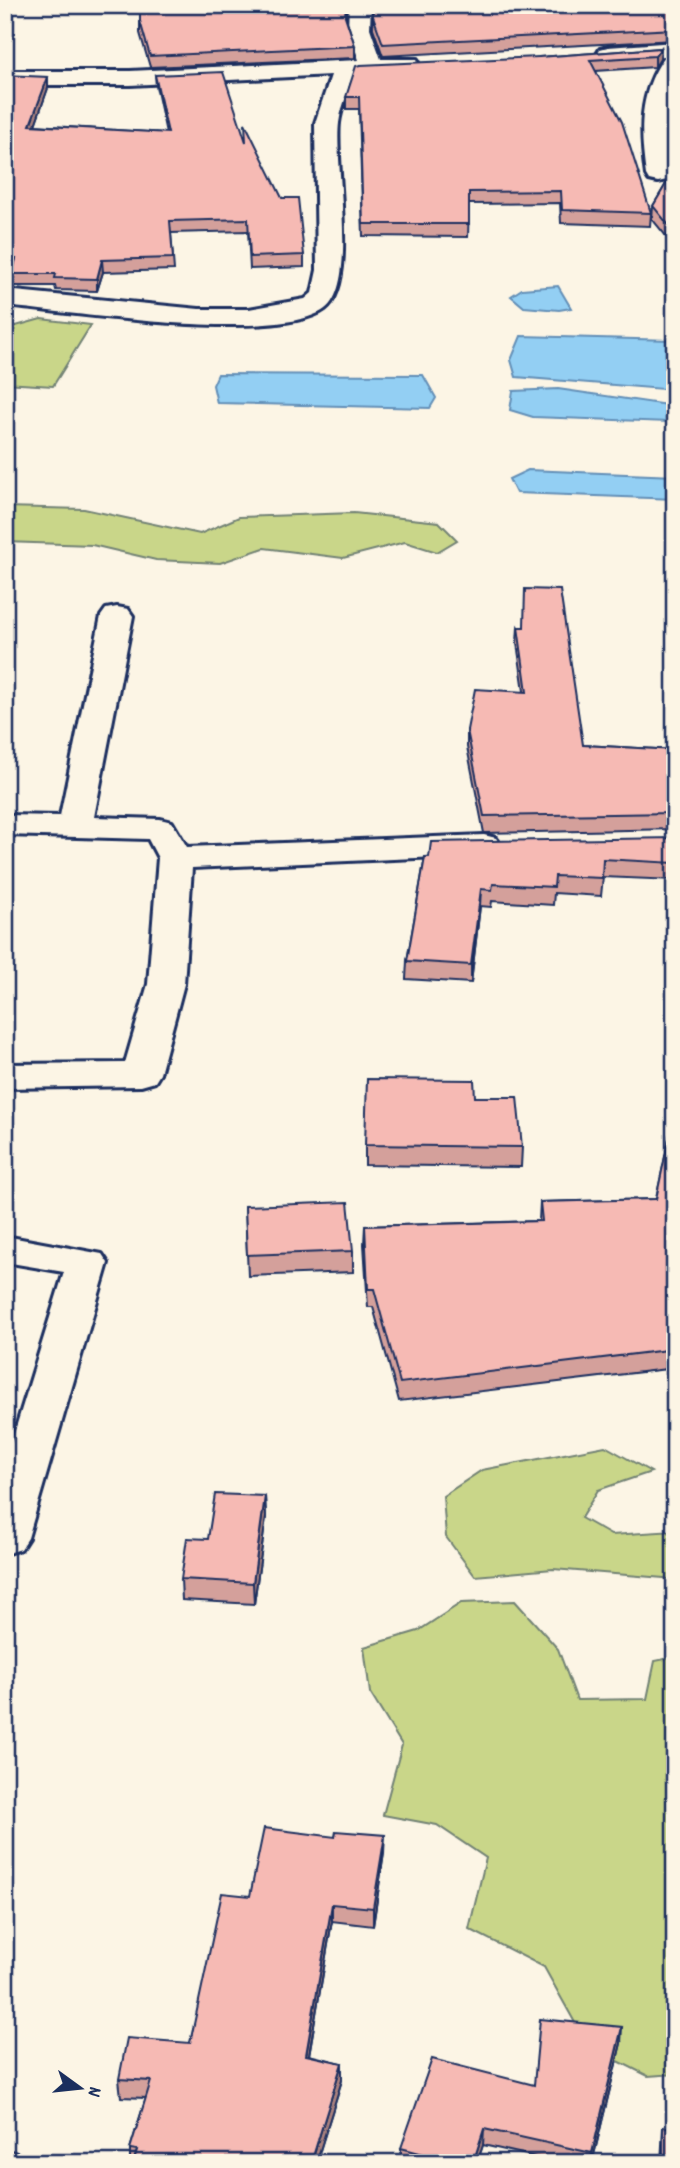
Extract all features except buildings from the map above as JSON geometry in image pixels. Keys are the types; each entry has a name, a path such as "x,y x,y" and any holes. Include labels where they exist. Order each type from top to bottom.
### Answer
{"street":[{"path":"360,5 359,28 364,67"},
{"path":"593,55 675,49"},
{"path":"658,176 652,140 655,107 666,68 675,58"},
{"path":"5,78 130,78 428,63"},
{"path":"5,298 199,317 248,317 295,311 314,305 324,296 330,270 327,123 344,72 364,67"},
{"path":"75,826 117,617"},
{"path":"5,825 160,829 175,858 166,984 141,1074 5,1076"},
{"path":"175,858 516,844"},
{"path":"5,1249 87,1263 5,1538"}],"green space":[{"path":"41,319 91,325 53,386 5,383 5,329"},
{"path":"5,507 84,509 200,534 239,517 354,513 439,522 457,540 437,552 405,542 343,558 264,548 220,563 156,560 92,545 5,542"},
{"path":"605,1446 651,1472 598,1490 581,1518 611,1535 675,1531 675,1581 553,1569 475,1576 446,1537 443,1496 482,1470"},
{"path":"515,1601 558,1649 577,1700 647,1699 655,1661 675,1657 675,2074 648,2076 588,2046 544,1967 469,1929 486,1858 437,1825 383,1815 402,1745 370,1693 364,1647 418,1631 461,1603"}],"water":[{"path":"558,286 571,308 559,310 524,307 511,296 522,289"},
{"path":"521,336 673,340 675,390 516,377 511,360"},
{"path":"218,374 423,375 436,398 430,408 217,403 213,385"},
{"path":"558,389 668,405 669,422 533,417 510,410 513,391"},
{"path":"528,470 675,476 675,499 516,493 509,479"}]}
